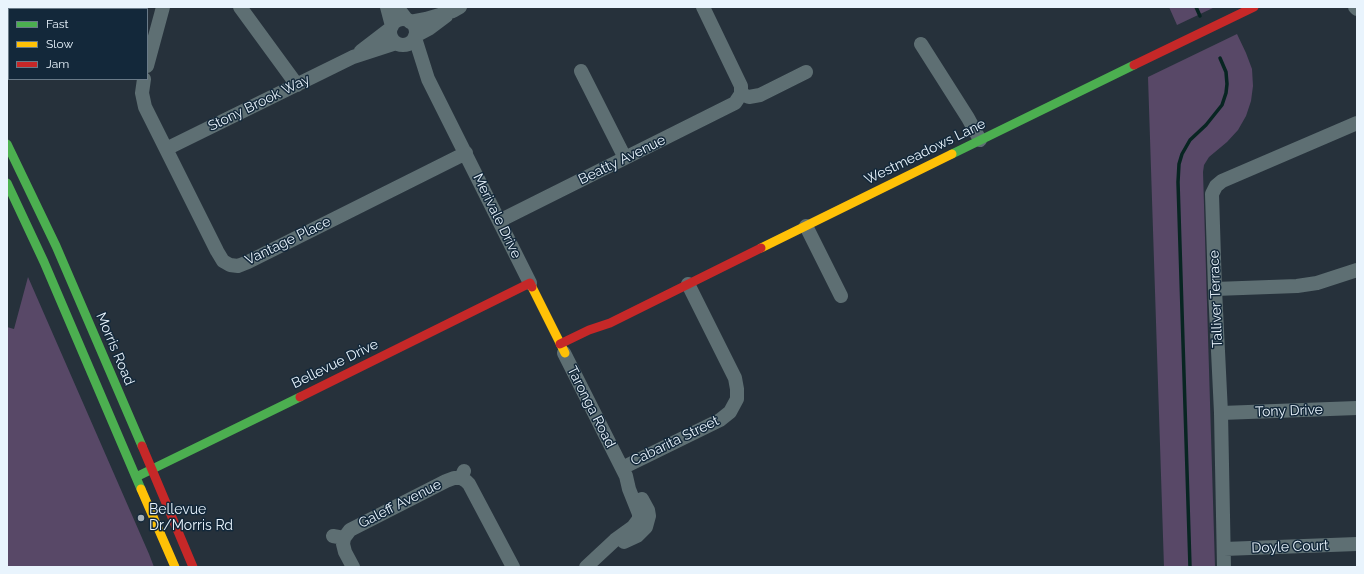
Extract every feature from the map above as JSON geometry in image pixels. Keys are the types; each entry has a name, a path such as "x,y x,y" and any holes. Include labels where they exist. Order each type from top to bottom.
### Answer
{"street":[{"path":"148,62 163,7"},
{"path":"240,7 297,85"},
{"path":"387,7 392,27 391,37 398,44 408,44 415,37 457,9"},
{"path":"397,7 415,28 415,37"},
{"path":"704,7 739,80 742,90 741,94 749,97 760,95 806,72"},
{"path":"392,27 399,20 409,21 426,19 457,9"},
{"name":"Westmeadows Lane","path":"562,348 589,330 610,323 1245,9"},
{"name":"Stony Brook Way","path":"166,149 352,57 392,27"},
{"name":"Merivale Drive","path":"415,37 428,79 562,348"},
{"name":"Stony Brook Way","path":"352,57 398,44"},
{"name":"Merivale Drive","path":"398,44 428,79"},
{"path":"921,44 968,118 980,140"},
{"path":"581,71 625,158"},
{"path":"144,80 142,88 143,100 166,149"},
{"name":"Beatty Avenue","path":"499,221 730,106 738,100 741,94"},
{"name":"Talliver Terrace","path":"1224,567 1221,413 1212,198 1216,186 1231,177 1357,123"},
{"name":"Morris Road","path":"7,144 56,246 193,567"},
{"name":"Vantage Place","path":"166,149 221,258 226,264 234,266 248,262 466,153"},
{"path":"25,182 8,189 44,262 176,567"},
{"path":"806,226 841,296"},
{"path":"1215,289 1297,286 1317,283 1357,270"},
{"name":"Bellevue Drive","path":"136,477 530,283"},
{"name":"Cabarita Street","path":"622,468 720,420 730,412 737,399 738,389 735,378 688,284"},
{"name":"Taronga Road","path":"562,348 622,468 639,514 644,519 615,540 586,567"},
{"name":"Tony Drive","path":"1221,413 1357,408"},
{"name":"Galeff Avenue","path":"353,567 339,537 350,530 462,474 466,481 470,484 512,567"},
{"name":"Doyle Court","path":"1224,549 1357,544"}],"shaded area":[{"path":"1169,7 1215,7 1177,25"},
{"path":"1237,34 1252,69 1253,86 1251,101 1246,116 1238,130 1227,142 1209,157 1204,165 1203,172 1215,567 1164,567 1148,77"},
{"path":"28,277 154,567 7,567 7,327 14,329"}],"waterway":[{"path":"1196,7 1200,16"},
{"path":"1190,567 1178,182 1179,164 1182,154 1190,140 1206,125 1222,105 1227,84 1226,72 1220,58"}],"traffic: fast":[{"path":"952,154 1134,65"},
{"path":"7,144 56,246 142,446"},
{"path":"7,183 44,262 141,489"},
{"path":"136,477 300,397"}],"traffic: slow":[{"path":"761,248 952,154"},
{"path":"532,287 565,353"},
{"path":"141,489 175,567"}],"traffic: jam":[{"path":"1134,65 1254,7"},
{"path":"560,344 589,330 610,323 761,248"},
{"path":"300,397 530,283 532,287"},
{"path":"142,446 193,567"}],"place":[{"name":"Bellevue Dr/Morris Rd","path":"141,518"}]}
